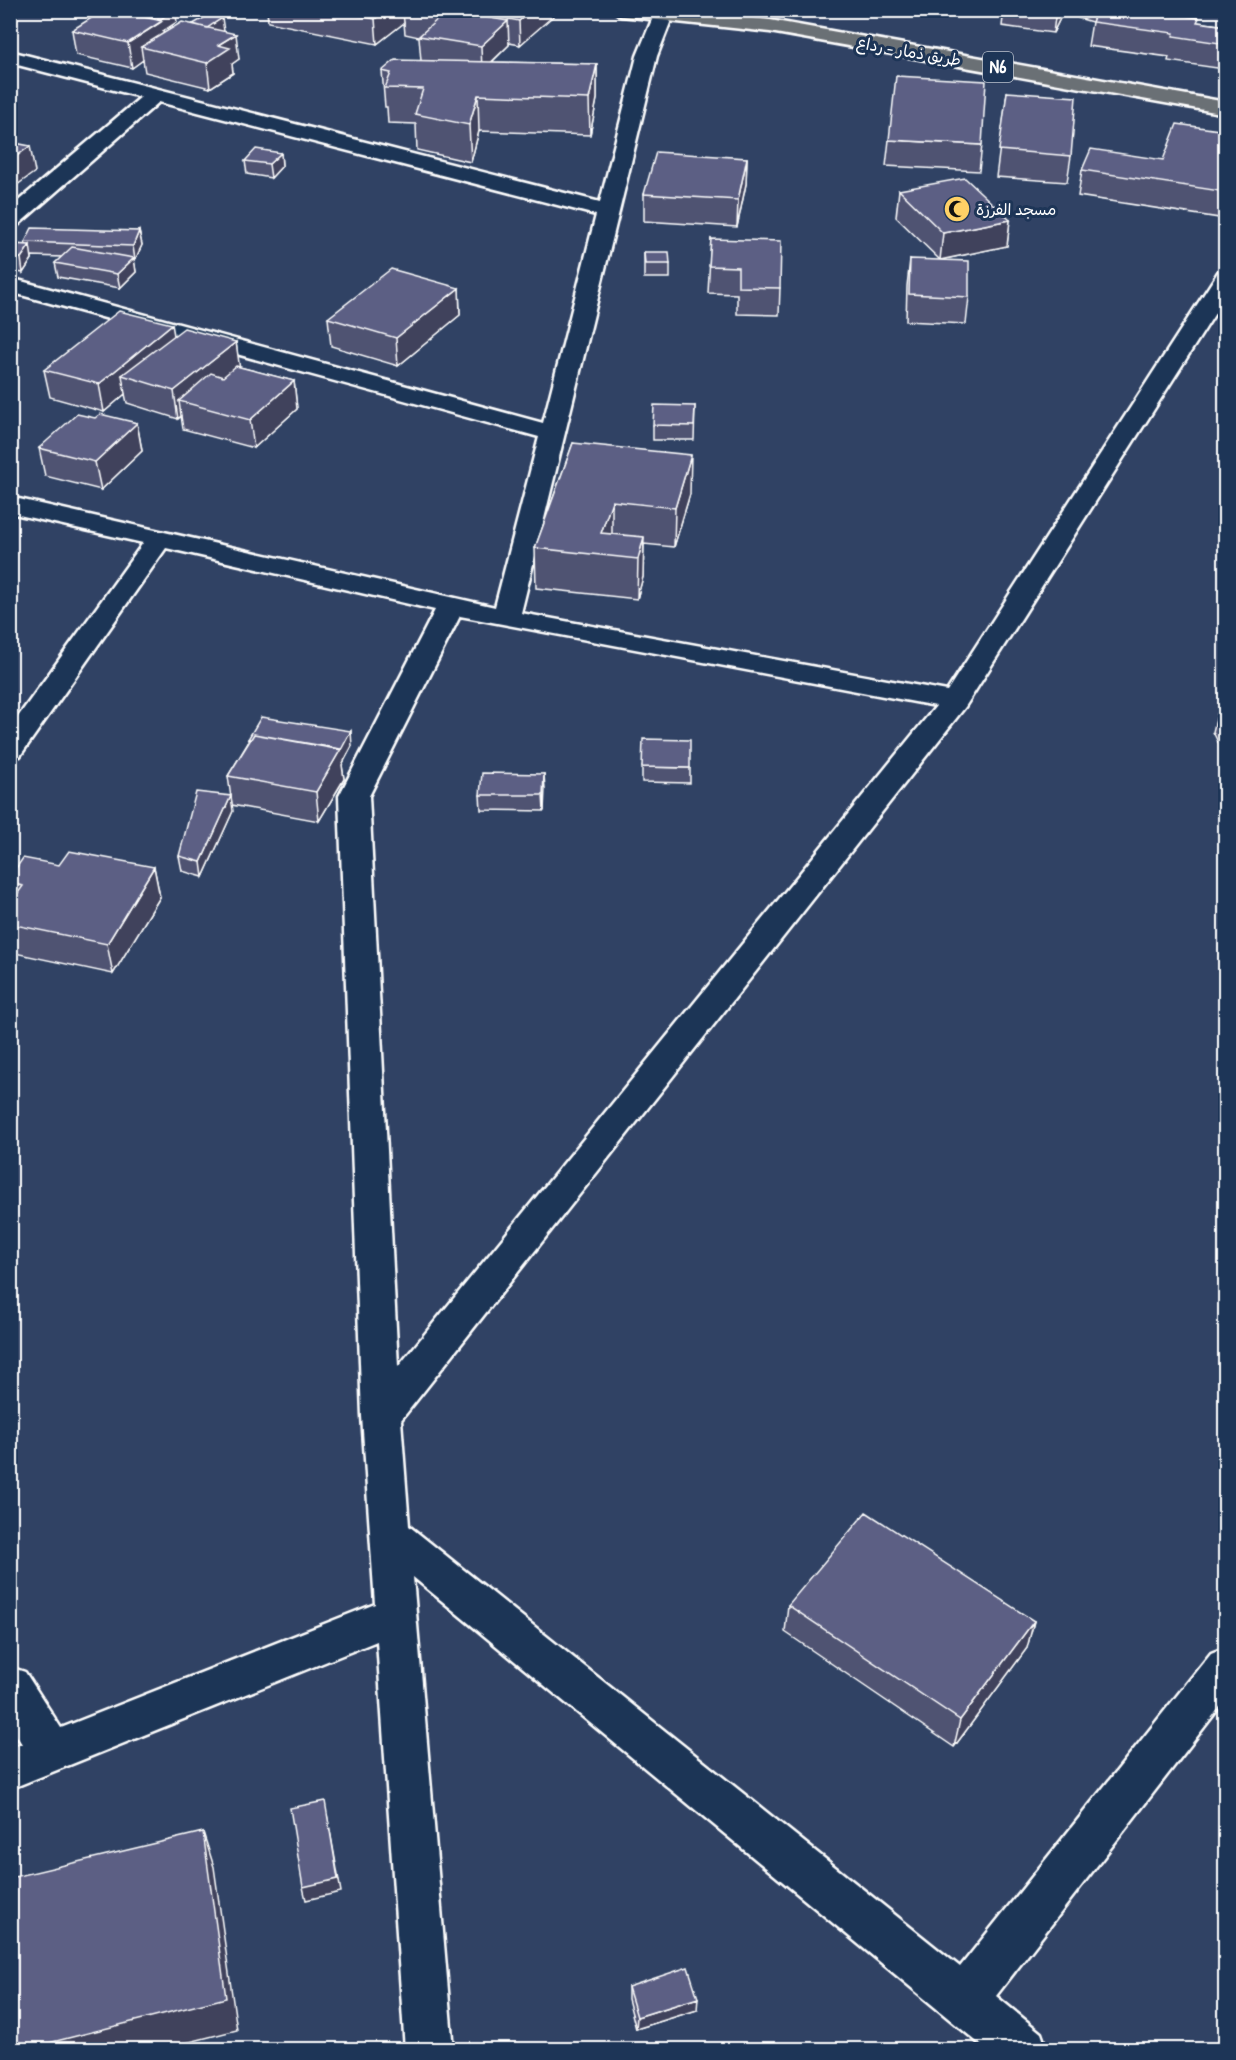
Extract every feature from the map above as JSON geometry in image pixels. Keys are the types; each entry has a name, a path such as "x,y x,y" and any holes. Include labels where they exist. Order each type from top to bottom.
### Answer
{"main road":[{"name":"N6","path":"621,10 770,26"},
{"name":"N6","path":"717,10 770,26"},
{"name":"طريق ذمار - رداع","path":"770,26 1226,108"}],"street":[{"path":"506,618 647,56 665,13"},
{"path":"10,57 608,211"},
{"path":"10,220 156,94"},
{"path":"381,1416 955,701 1226,277"},
{"path":"10,285 552,433"},
{"path":"10,506 506,618 955,701"},
{"path":"10,749 159,540"},
{"path":"429,2049 381,1416 354,796 451,606"},
{"path":"389,1533 1024,2049"},
{"path":"10,1769 396,1614"},
{"path":"964,1999 1226,1666"},
{"path":"10,1686 52,1753"}],"building":[{"path":"104,10 162,21 128,43 72,30"},
{"path":"147,10 173,10 161,19 140,15"},
{"path":"333,10 386,10 375,19"},
{"path":"407,10 457,10 448,18"},
{"path":"463,10 531,10 519,21"},
{"path":"1097,10 1144,10 1199,18 1197,22 1226,26 1226,44 1173,36 1174,33 1092,22"},
{"path":"456,12 508,21 481,46 419,36 439,18 448,20"},
{"path":"209,15 222,18 207,28 193,24"},
{"path":"182,22 236,34 218,45 230,48 207,63 141,47"},
{"path":"395,60 597,64 589,99 478,95 469,125 415,114 423,89 385,88 391,73 382,71"},
{"path":"896,76 986,81 982,145 889,140"},
{"path":"1007,92 1076,97 1071,156 999,150"},
{"path":"1177,124 1226,131 1226,192 1082,170 1091,149 1163,160"},
{"path":"10,142 30,146 10,161"},
{"path":"256,149 281,153 269,164 245,161"},
{"path":"656,152 747,158 738,200 644,194"},
{"path":"965,178 1010,220 943,233 899,190"},
{"path":"32,228 139,231 133,246 25,242"},
{"path":"711,239 781,241 780,288 738,287 738,267 709,266"},
{"path":"10,244 30,245 21,258 10,258"},
{"path":"72,247 134,258 117,274 55,263"},
{"path":"644,252 669,252 670,264 645,264"},
{"path":"910,259 969,261 969,297 909,294"},
{"path":"391,269 459,288 396,338 328,318"},
{"path":"119,311 172,324 99,384 44,370"},
{"path":"184,328 236,342 174,391 122,375"},
{"path":"236,366 294,381 250,420 179,401 211,373 223,377"},
{"path":"654,405 695,406 694,426 653,425"},
{"path":"77,414 95,418 100,414 137,423 95,462 39,448"},
{"path":"573,443 691,455 675,508 612,501 601,533 644,537 638,559 535,548"},
{"path":"1220,703 1226,703 1226,714"},
{"path":"261,717 351,731 341,750 254,734 251,739 248,739"},
{"path":"254,734 341,749 316,792 228,776"},
{"path":"643,739 690,740 690,768 642,767"},
{"path":"482,773 544,774 543,795 480,795"},
{"path":"196,792 231,796 201,862 179,856"},
{"path":"69,851 154,867 107,944 10,924 10,904 23,886 10,883 10,877 23,858 59,865"},
{"path":"866,1512 1034,1621 960,1720 788,1605"},
{"path":"325,1801 338,1879 303,1887 290,1808"},
{"path":"203,1832 226,1998 25,2049 10,2049 10,1878"},
{"path":"688,1967 698,1998 637,2017 628,1987"}],"place":[{"name":"مسجد الفرزة","path":"957,209"}]}
